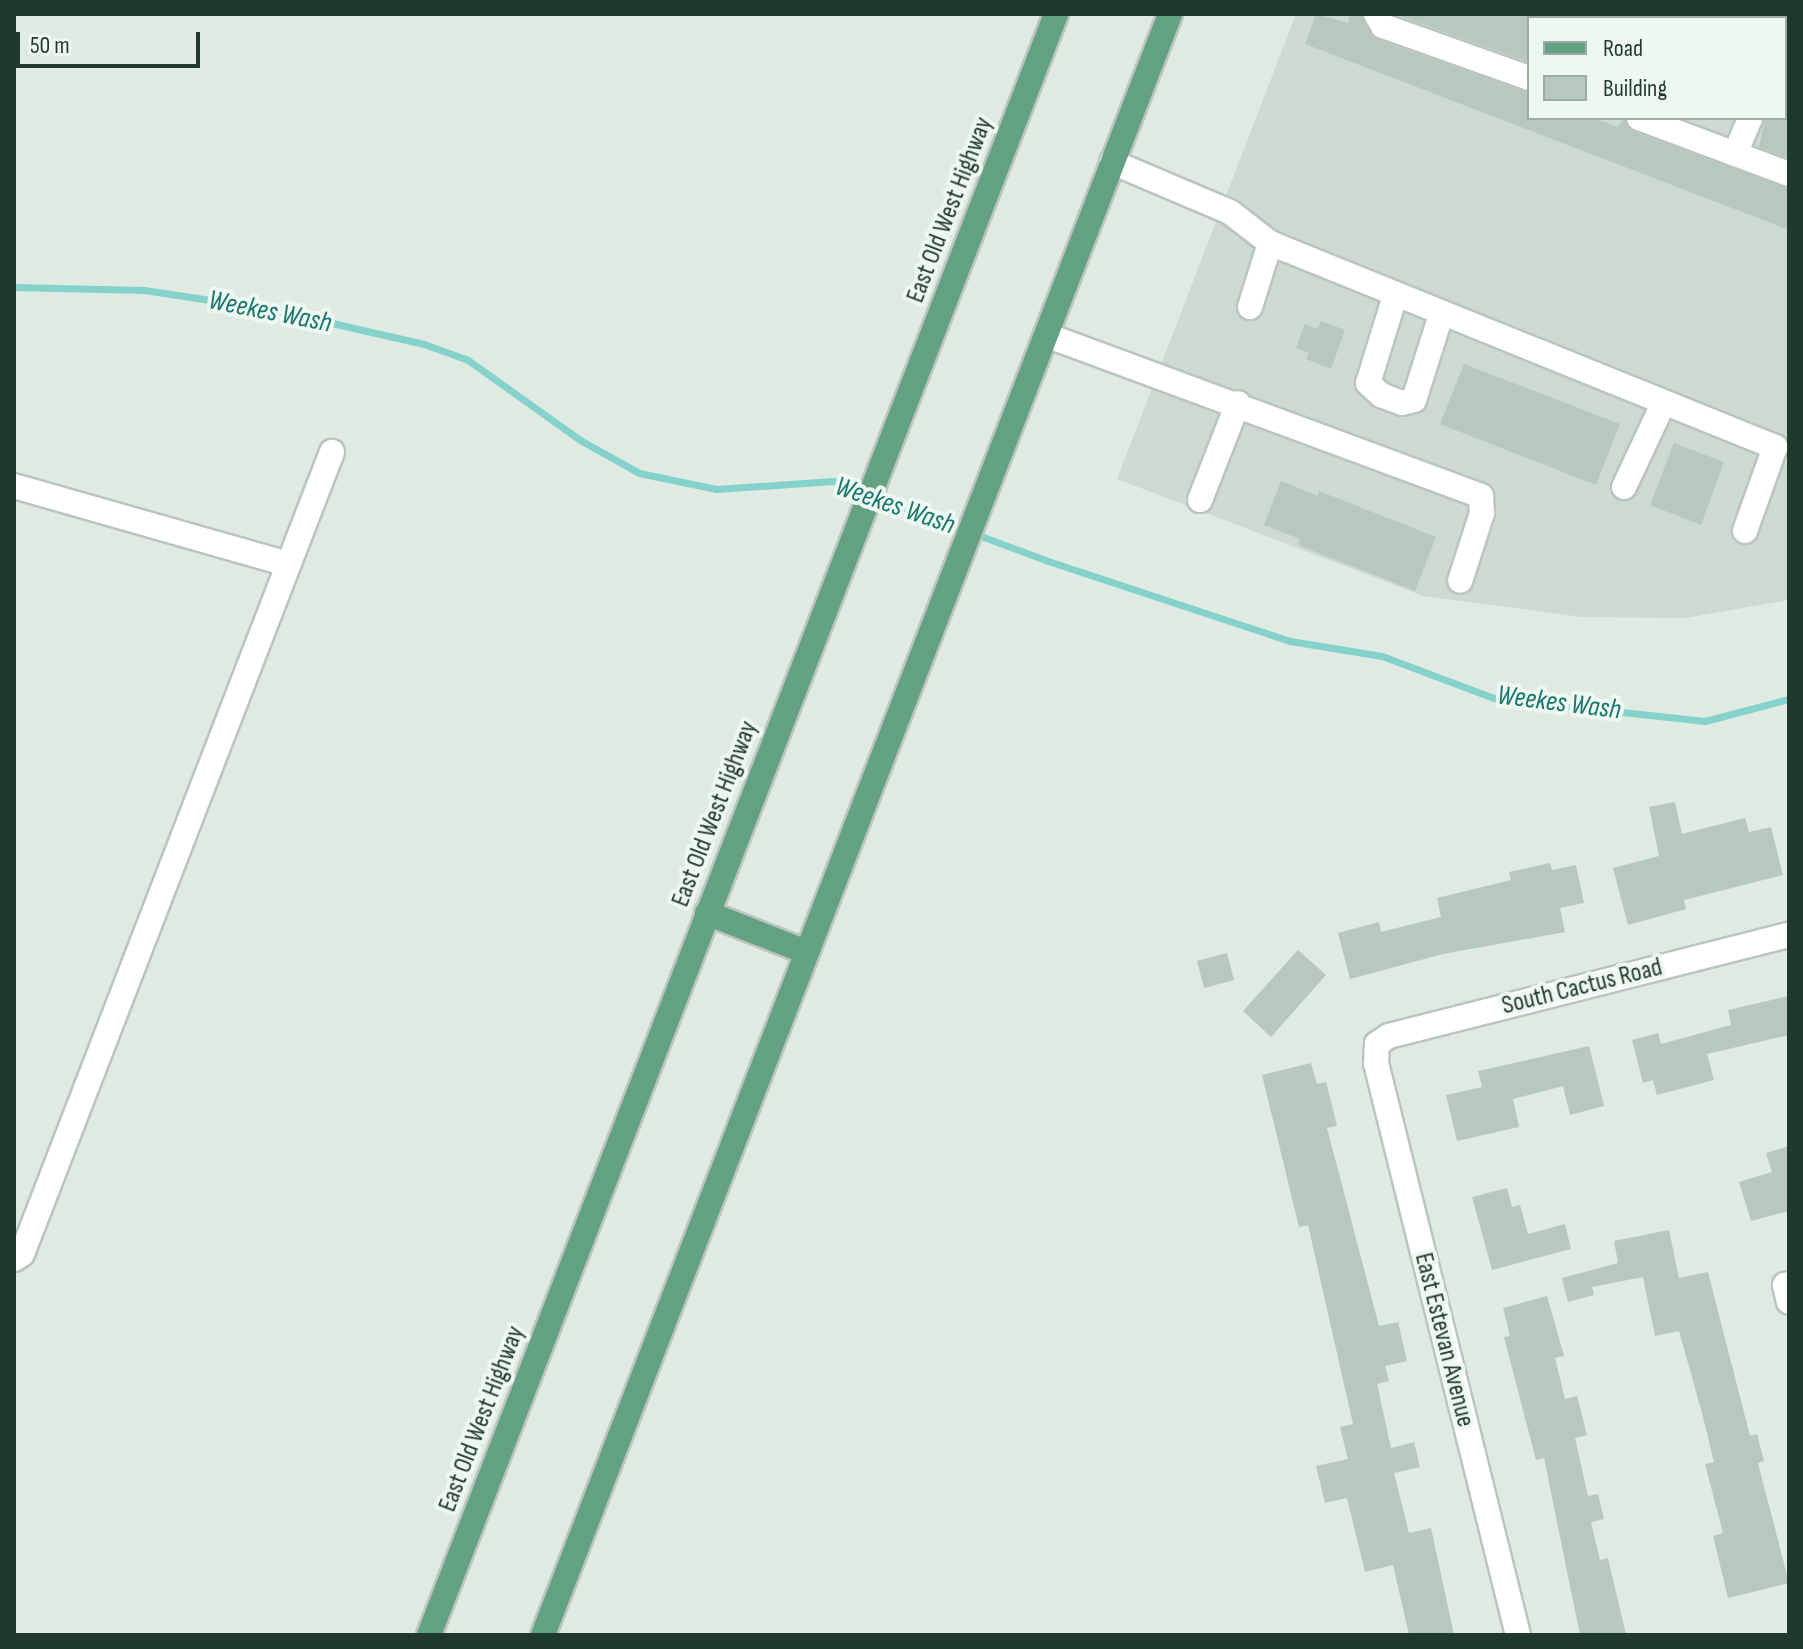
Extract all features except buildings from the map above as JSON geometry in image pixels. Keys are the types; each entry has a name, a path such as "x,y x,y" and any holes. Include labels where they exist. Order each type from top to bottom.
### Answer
{"main road":[{"name":"East Old West Highway","path":"429,1635 1056,14"},
{"path":"543,1635 1170,14"},
{"path":"707,913 806,952"}],"street":[{"path":"1376,14 1383,26 1527,77"},
{"path":"1644,120 1789,174"},
{"path":"1735,154 1749,120"},
{"path":"1112,162 1230,212 1270,243 1441,315 1775,447 1745,531"},
{"path":"1250,307 1270,243"},
{"path":"1395,296 1368,383 1381,395 1402,403 1414,400 1441,315"},
{"path":"1046,335 1238,403 1481,496 1482,513 1460,581"},
{"path":"1200,500 1238,403"},
{"path":"1624,487 1663,404"},
{"path":"14,1259 27,1239 332,452"},
{"path":"14,486 288,564"},
{"name":"South Cactus Road","path":"1377,1044 1389,1036 1789,935"},
{"name":"East Estevan Avenue","path":"1377,1044 1376,1063 1518,1635"}],"shaded area":[{"path":"1296,14 1789,14 1789,600 1685,618 1582,617 1423,596 1117,479"}],"waterway":[{"name":"Weekes Wash","path":"14,287 144,290 270,309 424,344 468,360 580,440 639,473 716,489 833,481 1048,561 1290,641 1382,656 1494,698 1705,721 1789,699"}]}
